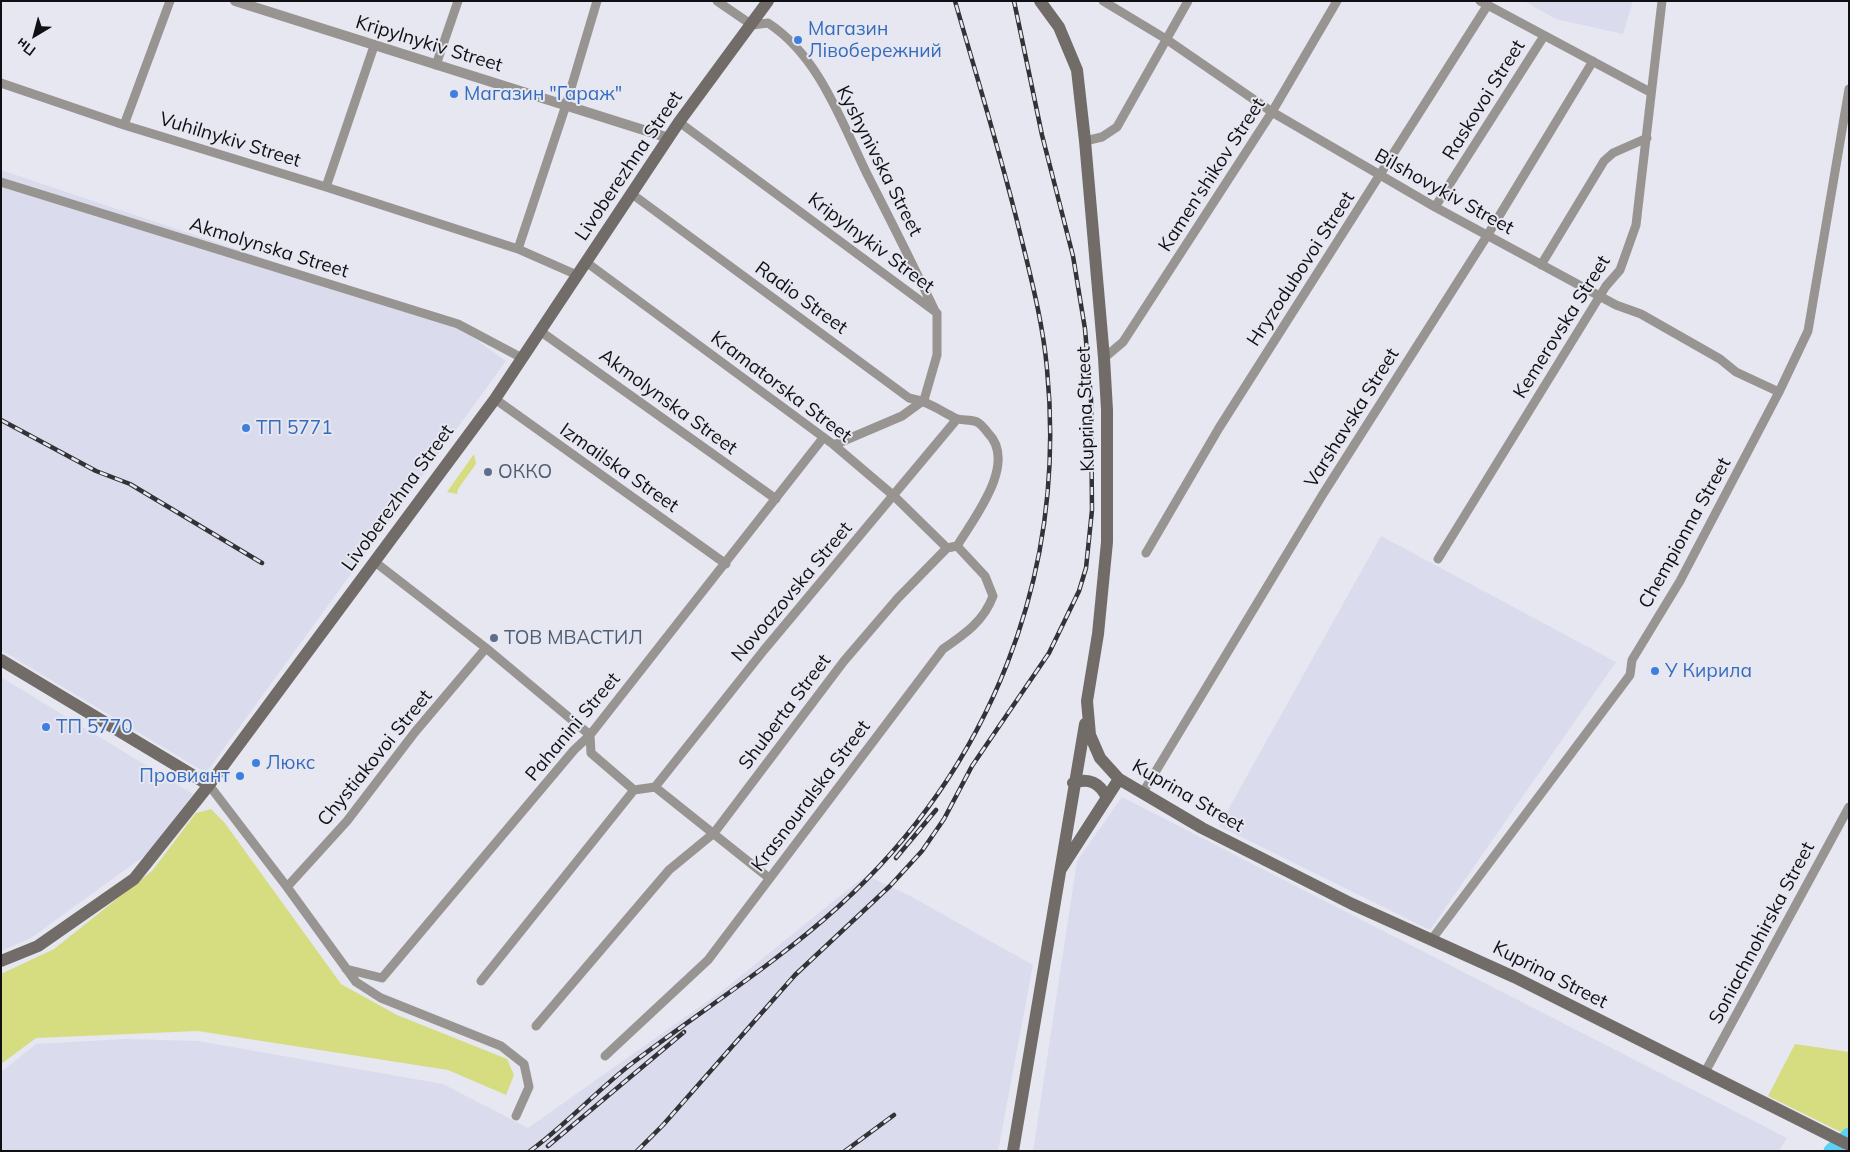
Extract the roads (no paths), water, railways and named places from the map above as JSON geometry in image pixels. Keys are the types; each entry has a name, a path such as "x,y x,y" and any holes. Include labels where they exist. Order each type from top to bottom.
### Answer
{"main road":[{"name":"Livoberezhna Street","path":"1,960 38,946 134,879 209,785 494,399 679,122 768,1"},
{"name":"Kuprina Street","path":"1040,1 1059,27 1077,70 1104,358 1107,410 1107,542 1098,634 1087,701 1090,735 1100,758 1119,779 1202,828 1352,904 1514,977 1704,1074 1849,1145"},
{"path":"1,660 209,785"},
{"path":"1012,1151 1073,783 1077,748 1087,701"},
{"path":"1073,783 1084,779 1094,782 1103,790 1107,798"},
{"path":"1058,873 1119,779"}],"street":[{"path":"124,125 170,1"},
{"name":"Kripylnykiv Street","path":"235,1 669,138"},
{"path":"436,65 458,1"},
{"path":"518,249 566,105 597,1"},
{"path":"717,1 752,25"},
{"name":"Bilshovykiv Street","path":"1103,1 1166,39 1272,112 1380,176 1541,266 1616,305 1641,314 1720,359 1736,372 1779,392"},
{"path":"1085,141 1102,137 1117,127 1188,1"},
{"name":"Kamen'shikov Street","path":"1104,358 1123,342 1272,112 1337,1"},
{"name":"Kemerovska Street","path":"1438,559 1600,296 1620,270 1636,225 1662,1"},
{"path":"1484,3 1650,92"},
{"name":"Hryzodubovoi Street","path":"1146,553 1218,428 1380,176 1484,3"},
{"name":"Kyshynivska Street","path":"752,25 768,23 781,31 805,57 828,94 936,313"},
{"name":"Raskovoi Street","path":"1435,207 1544,36"},
{"path":"326,187 374,46"},
{"name":"Varshavska Street","path":"1142,794 1323,494 1487,236 1592,61"},
{"name":"Vuhilnykiv Street","path":"1,83 124,125 326,187 518,249 577,275"},
{"name":"Chempionna Street","path":"1432,939 1630,675 1632,660 1680,582 1779,392 1808,331 1849,89"},
{"name":"Kripylnykiv Street","path":"679,122 936,313 937,355 924,400"},
{"path":"1541,266 1604,161 1613,153 1647,138"},
{"name":"Akmolynska Street","path":"1,182 458,324 522,358"},
{"name":"Radio Street","path":"632,194 910,398 924,400 957,419"},
{"name":"Kramatorska Street","path":"586,262 834,445 894,496 947,548"},
{"name":"Akmolynska Street","path":"540,331 776,499"},
{"name":"Izmailska Street","path":"494,399 726,564"},
{"path":"834,445 902,416 924,400"},
{"path":"947,548 957,546 986,500 997,473 1000,457 994,438 978,423 957,419"},
{"name":"Novoazovska Street","path":"655,787 764,650 957,419"},
{"name":"Pahanini Street","path":"346,969 382,978 574,750 590,735 823,438"},
{"name":"Krasnouralska Street","path":"605,1056 708,960 943,649 969,631 988,609 994,596 985,576 957,546"},
{"name":"Shuberta Street","path":"536,1026 669,870 714,833 844,661 898,598 947,548"},
{"path":"375,562 486,648 590,735 591,753 634,790"},
{"name":"Chystiakovoi Street","path":"287,887 347,821 415,732 486,648"},
{"path":"209,785 287,887 356,982 381,998 501,1046 524,1064 529,1087 516,1116"},
{"path":"481,981 634,790 655,787 769,878"},
{"name":"Soniachnohirska Street","path":"1704,1074 1849,807"}],"waterway":[{"path":"1831,1151 1849,1135"}],"railway":[{"path":"530,1151 635,1061 814,928 838,907 892,852 938,793 977,730 1007,663 1030,593 1044,520 1050,446 1047,369 1040,318 1020,233 955,1"},
{"path":"637,1151 663,1125 795,975 890,886 922,851 944,819 972,766 1049,653 1079,591 1086,568 1092,510 1091,399 1085,329 1073,256 1042,135 1014,1"},
{"path":"1,420 96,471 130,484 262,563"},
{"path":"896,858 936,810"},
{"path":"548,1146 684,1032"},
{"path":"845,1151 894,1115"}],"place":[{"name":"Магазин Лівобережний","path":"798,40"},
{"name":"Магазин \"Гараж\"","path":"454,94"},
{"name":"ТП 5771","path":"246,428"},
{"name":"ОККО","path":"488,472"},
{"name":"ТОВ МВАСТИЛ","path":"494,638"},
{"name":"У Кирила","path":"1655,671"},
{"name":"ТП 5770","path":"46,727"},
{"name":"Люкс","path":"256,763"},
{"name":"Провиант","path":"240,776"}]}
